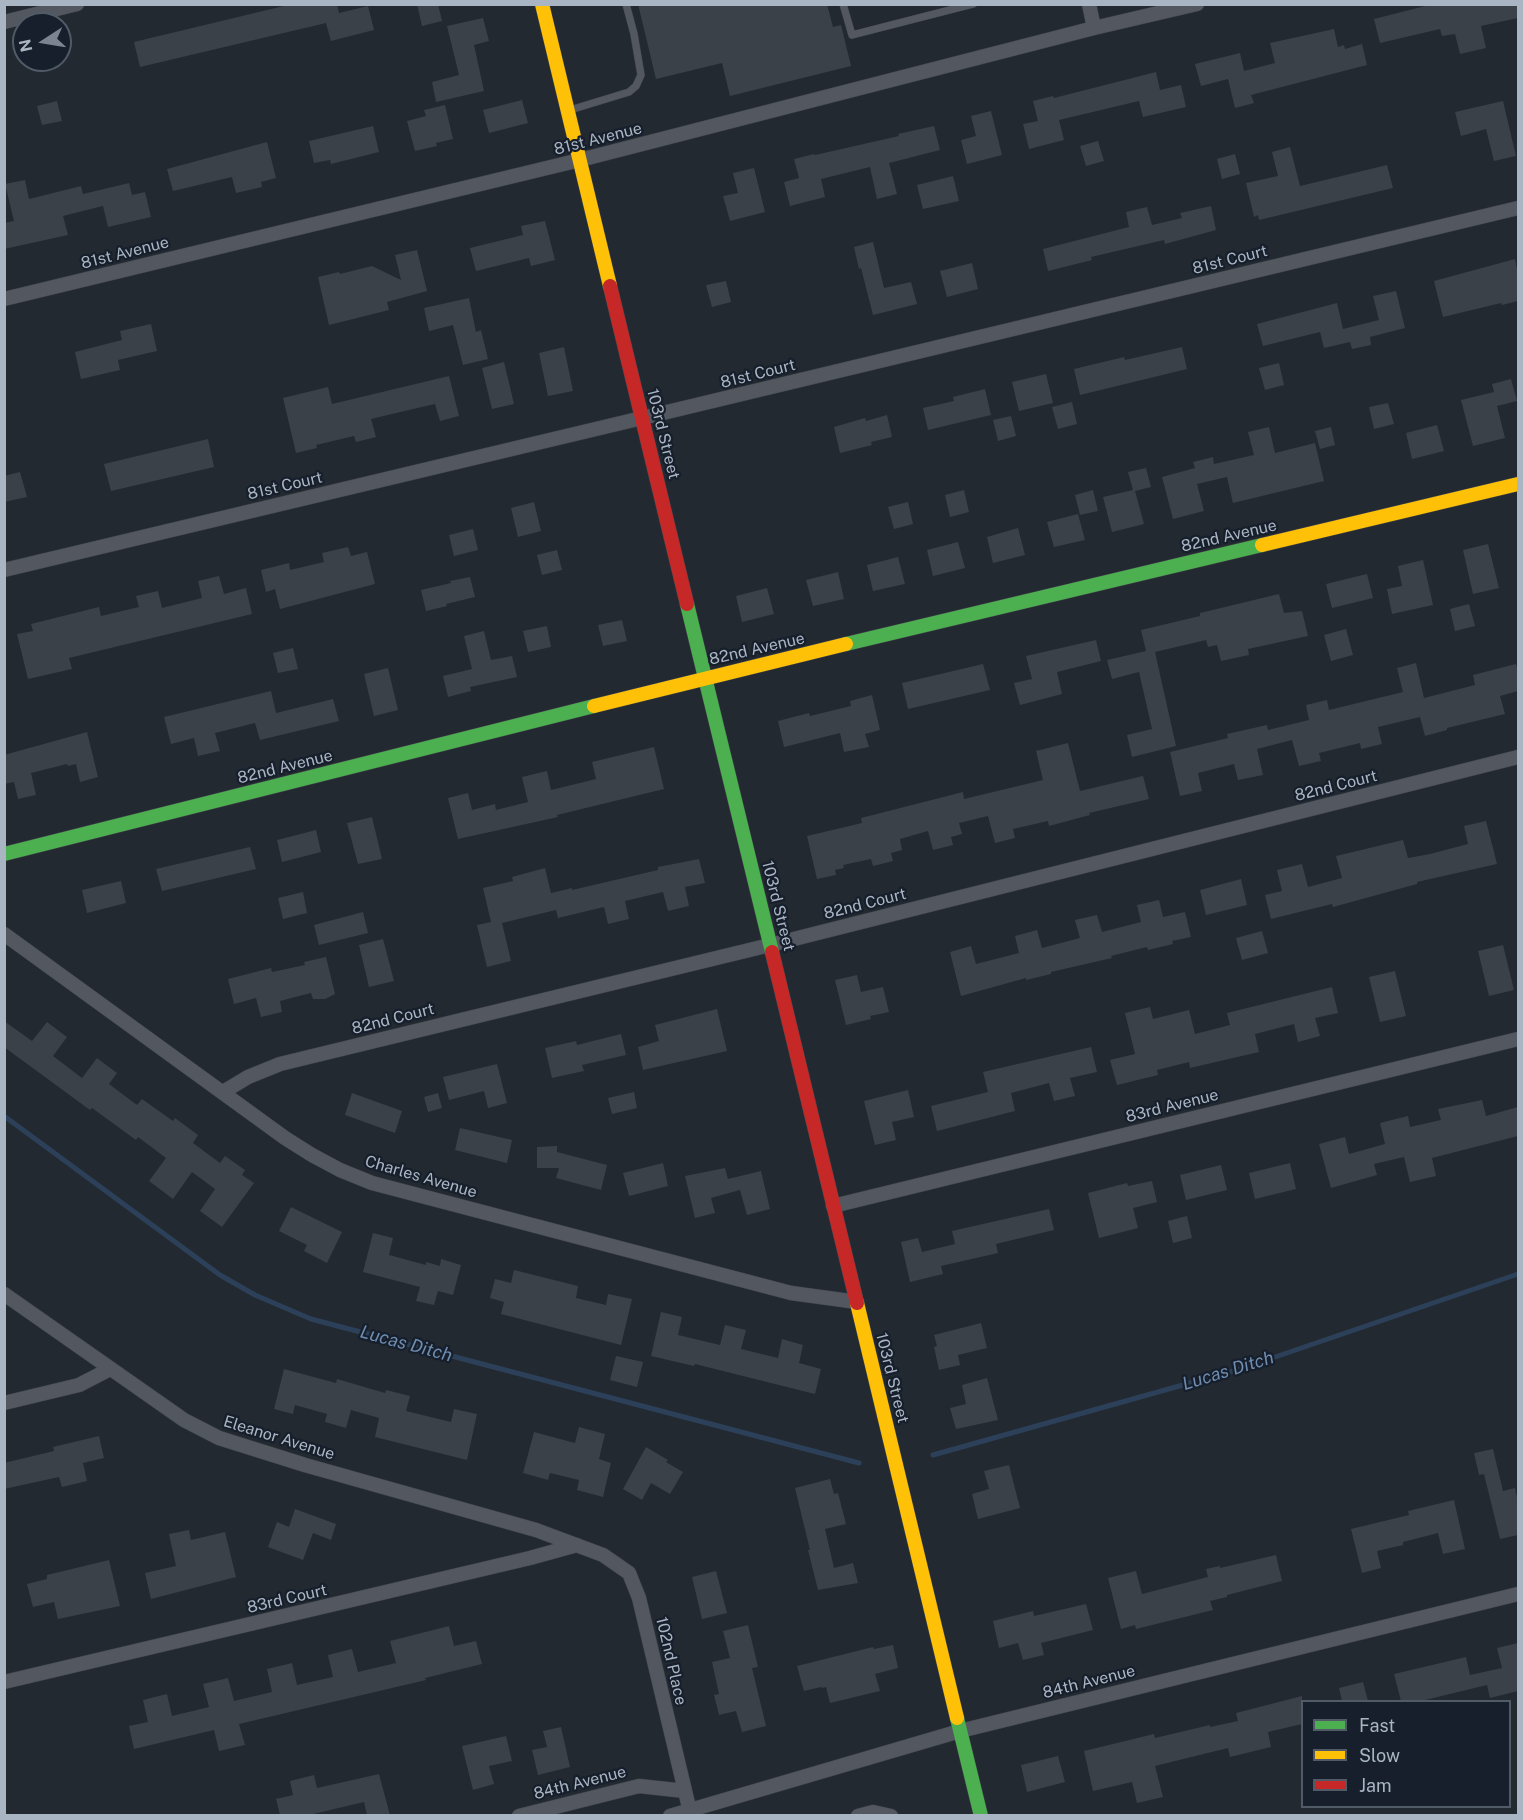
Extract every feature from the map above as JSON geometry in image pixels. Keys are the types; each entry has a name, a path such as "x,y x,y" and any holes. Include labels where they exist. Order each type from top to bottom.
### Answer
{"street":[{"path":"4,22 77,4"},
{"name":"103rd Street","path":"542,4 981,1815"},
{"path":"1089,4 1094,28"},
{"name":"81st Avenue","path":"4,299 580,160 1094,28 1197,4"},
{"name":"81st Court","path":"4,570 1518,208"},
{"name":"82nd Avenue","path":"4,854 705,678 1518,484"},
{"name":"82nd Court","path":"223,1092 248,1077 280,1064 770,945 1518,757"},
{"name":"Charles Avenue","path":"4,934 312,1155 340,1170 372,1182 791,1293 857,1302"},
{"name":"83rd Avenue","path":"833,1206 1518,1039"},
{"name":"Eleanor Avenue","path":"4,1294 184,1420 219,1438 305,1465 536,1530 577,1545"},
{"path":"4,1403 79,1385 110,1370"},
{"name":"83rd Court","path":"4,1682 577,1545"},
{"name":"102nd Place","path":"577,1545 603,1555 629,1574 639,1598 691,1813"},
{"name":"84th Avenue","path":"670,1815 691,1813 960,1731 1518,1594"},
{"name":"84th Avenue","path":"519,1815 639,1786 685,1791"},
{"path":"858,1815 873,1812 891,1815"}],"lane":[{"path":"568,111 629,92 636,86 641,75 626,4"},
{"path":"843,4 852,35 973,4"}],"building":[{"path":"292,4 337,4 339,13 368,6 374,30 331,41 326,23 140,67 134,42"},
{"path":"417,4 438,4 442,21 422,26"},
{"path":"638,4 827,4 833,27 841,25 851,66 730,96 722,63 656,79"},
{"path":"1433,4 1518,4 1518,18 1481,26 1486,48 1460,54 1455,34 1442,36 1440,29 1380,43 1374,19"},
{"path":"483,18 489,41 474,45 484,91 436,102 432,82 459,75 447,26"},
{"path":"1334,29 1338,47 1344,45 1345,49 1362,44 1367,65 1251,95 1254,103 1235,108 1228,79 1201,86 1195,64 1240,53 1244,71 1275,63 1270,43"},
{"path":"1156,72 1160,90 1181,85 1186,107 1143,117 1139,101 1059,120 1064,140 1029,149 1023,124 1038,121 1033,101 1053,96 1054,98"},
{"path":"522,100 528,123 489,133 483,110"},
{"path":"57,101 62,121 42,125 37,106"},
{"path":"1503,101 1516,156 1494,161 1486,129 1461,136 1455,112"},
{"path":"445,105 453,139 436,143 437,146 415,151 407,121 426,116 424,110"},
{"path":"991,111 1002,155 967,164 961,140 976,136 971,116"},
{"path":"373,126 379,152 331,164 330,160 314,163 309,141"},
{"path":"934,126 940,150 889,163 897,194 877,199 870,167 821,179 825,197 790,206 784,182 799,178 794,159"},
{"path":"1098,141 1104,161 1086,166 1080,146"},
{"path":"267,142 276,178 261,182 262,187 236,193 232,177 173,191 167,169"},
{"path":"1290,147 1300,186 1387,165 1393,188 1259,220 1258,215 1254,217 1246,183 1278,176 1272,152"},
{"path":"1235,154 1240,174 1222,179 1217,159"},
{"path":"754,168 765,212 730,221 723,196 738,193 733,173"},
{"path":"953,176 959,201 923,209 917,185"},
{"path":"25,180 29,199 81,186 83,194 129,183 132,195 145,192 151,217 108,227 103,206 63,216 68,235 4,249 4,223 14,221 5,184"},
{"path":"1211,206 1216,230 1165,244 1164,240 1091,257 1092,260 1048,271 1043,249 1129,227 1126,212 1147,207 1152,225 1182,218 1180,213"},
{"path":"545,221 555,260 531,266 529,258 476,271 470,248 523,235 521,226"},
{"path":"873,242 884,288 911,282 917,304 873,315 854,247"},
{"path":"417,250 427,291 387,302 389,310 329,325 318,277 372,266 401,280 395,255"},
{"path":"1515,259 1518,274 1518,301 1443,317 1434,281"},
{"path":"972,263 978,289 947,297 940,271"},
{"path":"726,281 731,302 712,307 706,285"},
{"path":"1396,291 1405,328 1370,337 1371,345 1352,349 1350,342 1324,348 1320,332 1263,346 1257,324 1337,303 1343,329 1379,320 1373,296"},
{"path":"469,298 476,332 481,330 488,359 463,365 453,325 429,331 424,308"},
{"path":"151,324 157,351 118,360 120,370 81,379 75,352 122,340 120,331"},
{"path":"564,347 573,391 548,396 539,353"},
{"path":"1182,347 1187,369 1080,395 1074,369"},
{"path":"504,362 514,404 492,409 482,368"},
{"path":"1279,363 1284,385 1265,390 1259,368"},
{"path":"1046,374 1053,403 1019,411 1012,382"},
{"path":"449,376 459,416 440,421 435,404 371,419 376,437 356,442 354,436 316,445 317,448 296,453 283,398 328,387 332,404"},
{"path":"1511,379 1517,401 1497,406 1505,438 1473,446 1461,400 1494,392 1492,384"},
{"path":"985,389 991,415 928,430 923,408 954,401 953,397"},
{"path":"1072,402 1077,424 1058,429 1052,407"},
{"path":"1388,403 1394,424 1374,429 1369,407"},
{"path":"887,415 892,437 840,453 834,427 865,418 866,421"},
{"path":"1011,416 1016,436 998,441 993,420"},
{"path":"1437,425 1444,451 1412,459 1406,433"},
{"path":"1269,427 1275,453 1315,443 1324,481 1233,503 1227,477 1197,484 1204,511 1173,519 1162,477 1195,468 1193,462 1213,457 1214,464 1254,455 1248,432"},
{"path":"1331,427 1335,445 1320,449 1315,431"},
{"path":"208,439 214,467 111,491 104,464"},
{"path":"1146,468 1151,487 1135,491 1144,524 1112,532 1103,497 1133,490 1128,472"},
{"path":"20,472 27,497 4,502 4,476"},
{"path":"964,490 969,512 950,517 945,495"},
{"path":"1093,490 1098,511 1080,515 1075,495"},
{"path":"534,502 541,531 518,537 511,508"},
{"path":"908,502 913,524 894,529 888,507"},
{"path":"1078,514 1085,540 1054,547 1047,522"},
{"path":"1018,528 1025,555 993,563 987,537"},
{"path":"473,529 478,550 454,556 449,535"},
{"path":"958,542 965,568 933,576 927,550"},
{"path":"1488,544 1499,588 1473,594 1463,550"},
{"path":"348,547 351,556 367,552 375,584 280,609 275,589 266,592 261,570 289,563 290,570 324,562 322,553"},
{"path":"557,550 562,570 542,575 537,555"},
{"path":"898,557 905,584 873,591 867,565"},
{"path":"1423,560 1433,605 1392,614 1387,589 1402,586 1398,566"},
{"path":"838,572 844,599 813,606 806,580"},
{"path":"1367,574 1373,598 1332,608 1326,584"},
{"path":"219,576 224,594 246,588 252,614 69,658 72,669 28,679 17,634 33,631 31,624 99,607 101,616 139,607 136,596 158,591 162,608 202,598 198,581"},
{"path":"470,577 475,597 426,611 421,590"},
{"path":"767,588 774,614 742,622 736,596"},
{"path":"1279,594 1284,613 1302,611 1308,636 1248,649 1249,655 1221,661 1217,645 1208,647 1206,640 1155,652 1176,746 1132,757 1127,735 1152,729 1139,672 1112,679 1107,660 1146,651 1141,630"},
{"path":"1469,604 1475,626 1455,631 1450,609"},
{"path":"622,620 627,641 603,646 598,625"},
{"path":"547,626 551,647 528,652 523,631"},
{"path":"1346,629 1353,655 1331,661 1324,635"},
{"path":"484,631 491,660 512,656 517,677 470,687 471,691 448,697 443,676 472,669 464,636"},
{"path":"1096,640 1101,661 1057,672 1062,694 1020,705 1014,683 1032,679 1026,656"},
{"path":"293,648 298,669 278,673 273,653"},
{"path":"1416,663 1424,698 1475,685 1473,675 1516,664 1518,691 1500,696 1505,714 1447,728 1447,730 1425,736 1420,717 1378,727 1382,744 1361,749 1360,743 1319,753 1321,761 1299,766 1292,740 1257,749 1263,775 1238,780 1234,764 1198,773 1202,791 1180,796 1170,752 1228,738 1227,734 1267,725 1268,730 1309,720 1306,705 1327,700 1329,710 1403,692 1397,668"},
{"path":"983,664 990,690 908,709 902,683"},
{"path":"388,668 398,710 374,716 364,674"},
{"path":"271,691 276,713 333,699 339,721 260,740 255,723 215,733 220,751 198,756 194,738 171,744 164,717"},
{"path":"872,695 880,730 865,734 869,747 844,752 840,733 784,747 778,721 851,706 850,701"},
{"path":"87,732 98,777 80,782 76,764 31,773 36,795 18,799 14,782 4,784 4,755"},
{"path":"1068,743 1080,791 1143,776 1149,799 1089,813 1090,815 1049,826 1048,821 1013,829 1015,838 995,843 988,816 959,823 962,834 951,837 953,845 933,850 928,831 900,839 902,850 891,853 893,861 873,866 871,859 843,865 844,868 835,870 836,875 817,879 807,836 862,823 861,818 963,792 964,799 1043,780 1036,751"},
{"path":"654,747 664,789 557,815 558,817 458,839 448,798 468,793 472,810 495,804 496,810 528,802 522,777 547,771 551,790 596,779 592,762"},
{"path":"372,817 382,859 358,864 347,823"},
{"path":"1486,821 1497,864 1417,882 1417,884 1333,907 1332,904 1271,919 1265,895 1282,891 1277,870 1302,864 1308,887 1342,878 1336,856 1403,840 1408,858 1430,854 1468,844 1464,826"},
{"path":"316,830 321,852 282,862 277,840"},
{"path":"250,847 256,869 162,891 156,869"},
{"path":"699,859 705,883 685,887 689,906 668,911 663,892 625,901 629,919 608,924 604,907 558,918 556,910 502,923 511,961 487,967 477,925 491,922 483,888 513,881 512,877 545,868 551,893"},
{"path":"1241,879 1247,905 1206,915 1200,890"},
{"path":"121,881 126,903 87,913 82,890"},
{"path":"303,892 307,913 283,919 278,898"},
{"path":"1159,900 1163,917 1185,912 1191,937 1172,941 1173,944 1148,950 1147,947 961,996 950,952 971,946 976,964 1019,953 1015,936 1037,930 1042,948 1080,938 1075,920 1097,915 1102,932 1141,922 1137,905"},
{"path":"363,912 368,933 319,945 314,925"},
{"path":"1262,931 1268,953 1242,960 1236,938"},
{"path":"383,939 394,981 369,987 359,945"},
{"path":"1503,945 1514,990 1489,996 1478,951"},
{"path":"326,957 335,994 325,999 313,999 311,993 280,1001 282,1012 261,1017 256,998 234,1004 228,979 271,968 272,972 305,965 304,962"},
{"path":"1395,971 1406,1016 1380,1022 1369,977"},
{"path":"857,975 861,992 883,987 889,1012 846,1025 835,980"},
{"path":"1332,987 1338,1013 1315,1018 1320,1036 1298,1042 1294,1024 1255,1034 1259,1052 1190,1068 1189,1062 1157,1070 1158,1075 1117,1085 1110,1060 1135,1054 1125,1013 1150,1007 1153,1019 1189,1010 1195,1034 1230,1025 1227,1013"},
{"path":"717,1009 727,1051 643,1070 638,1047 659,1041 655,1025"},
{"path":"4,1021 32,1041 47,1022 67,1037 53,1056 82,1078 97,1058 117,1073 109,1084 137,1105 142,1099 173,1121 175,1118 198,1135 193,1143 220,1163 225,1156 245,1170 242,1175 254,1183 222,1227 200,1211 215,1189 192,1172 173,1199 149,1181 166,1158 138,1137 136,1140 92,1108 90,1110 4,1047"},
{"path":"621,1034 626,1055 582,1065 584,1071 552,1078 545,1048 576,1041 577,1045"},
{"path":"1091,1047 1097,1072 1070,1078 1075,1096 1054,1101 1049,1083 1011,1093 1015,1111 937,1131 931,1106 988,1092 983,1072"},
{"path":"497,1064 507,1103 488,1108 484,1091 449,1100 443,1077"},
{"path":"908,1090 914,1117 892,1122 896,1140 875,1145 864,1101"},
{"path":"634,1092 637,1108 612,1114 608,1098"},
{"path":"352,1093 402,1111 395,1133 345,1115"},
{"path":"438,1093 442,1108 428,1112 424,1097"},
{"path":"1482,1100 1486,1116 1518,1107 1518,1136 1432,1158 1436,1176 1410,1182 1404,1157 1374,1164 1377,1175 1331,1188 1319,1144 1345,1137 1349,1154 1385,1144 1380,1123 1408,1116 1410,1127 1441,1120 1438,1109"},
{"path":"460,1128 512,1140 507,1163 455,1150"},
{"path":"557,1146 557,1152 607,1165 601,1190 556,1178 559,1168 537,1168 537,1147"},
{"path":"663,1163 668,1186 629,1196 623,1173"},
{"path":"1290,1163 1296,1189 1255,1199 1249,1173"},
{"path":"1221,1165 1227,1190 1186,1200 1180,1175"},
{"path":"725,1168 728,1179 761,1171 770,1209 747,1215 740,1190 711,1198 715,1213 695,1218 685,1176"},
{"path":"1152,1181 1157,1202 1133,1208 1138,1228 1099,1238 1088,1193 1127,1183 1128,1186"},
{"path":"291,1207 342,1232 327,1263 304,1251 307,1245 279,1231"},
{"path":"1049,1209 1054,1230 996,1244 998,1253 941,1266 943,1274 910,1282 901,1242 918,1238 922,1252 955,1244 952,1231"},
{"path":"1187,1216 1192,1238 1173,1243 1168,1221"},
{"path":"373,1233 393,1238 389,1255 426,1265 426,1262 440,1266 441,1259 461,1265 453,1295 438,1291 434,1305 416,1301 420,1287 363,1272"},
{"path":"514,1270 578,1286 576,1298 606,1305 608,1294 632,1299 621,1345 501,1314 504,1302 490,1298 495,1279 511,1283"},
{"path":"661,1312 682,1317 678,1335 720,1345 725,1325 746,1330 741,1349 778,1358 782,1339 803,1345 799,1363 821,1369 815,1394 695,1364 694,1366 651,1356"},
{"path":"981,1323 987,1348 958,1355 960,1365 939,1370 934,1335"},
{"path":"616,1356 643,1362 637,1387 610,1380"},
{"path":"284,1369 336,1383 337,1379 385,1393 386,1390 410,1396 406,1411 451,1422 454,1409 477,1414 467,1460 375,1437 379,1418 351,1410 346,1428 325,1422 327,1414 295,1405 293,1414 274,1409"},
{"path":"987,1378 998,1420 956,1429 950,1408 966,1404 962,1385"},
{"path":"579,1427 605,1434 599,1459 611,1463 603,1497 577,1490 579,1480 550,1473 548,1480 523,1473 534,1432 575,1443"},
{"path":"99,1436 104,1458 83,1463 87,1481 62,1487 59,1477 4,1489 4,1463 54,1451 53,1447"},
{"path":"646,1447 683,1472 670,1494 651,1483 642,1500 623,1489"},
{"path":"1493,1449 1503,1491 1515,1488 1518,1502 1518,1535 1500,1539 1484,1474 1479,1475 1474,1453"},
{"path":"1009,1465 1020,1508 978,1519 972,1494 989,1489 984,1471"},
{"path":"830,1479 834,1494 838,1493 846,1524 825,1529 834,1568 853,1563 858,1583 818,1590 795,1488"},
{"path":"1454,1500 1465,1549 1443,1554 1438,1533 1377,1551 1381,1568 1362,1573 1351,1529 1409,1515 1408,1511"},
{"path":"295,1509 336,1524 331,1540 313,1533 303,1560 268,1547 277,1522 289,1527"},
{"path":"189,1530 191,1540 225,1532 236,1577 151,1599 145,1573 176,1566 169,1534"},
{"path":"1276,1555 1282,1581 1210,1601 1213,1610 1136,1629 1135,1625 1121,1629 1108,1578 1136,1571 1142,1594 1208,1577 1206,1569"},
{"path":"109,1560 120,1606 58,1619 54,1602 33,1607 27,1584 47,1579 47,1575"},
{"path":"716,1571 727,1613 702,1619 692,1577"},
{"path":"1086,1604 1093,1630 1041,1643 1044,1655 1023,1660 1018,1643 999,1648 993,1621 1033,1611 1034,1616"},
{"path":"748,1625 758,1667 752,1668 766,1726 742,1732 736,1711 719,1715 714,1695 719,1694 712,1662 730,1658 723,1631"},
{"path":"449,1626 454,1646 476,1641 482,1664 425,1678 426,1680 239,1724 245,1745 219,1751 214,1730 134,1749 129,1726 148,1722 143,1700 167,1694 172,1716 209,1707 203,1684 228,1678 234,1701 272,1692 267,1669 292,1663 297,1685 333,1677 328,1655 352,1649 358,1672 396,1663 390,1641"},
{"path":"1518,1643 1518,1691 1490,1698 1487,1685 1425,1700 1401,1700 1394,1674 1466,1657 1470,1675 1502,1668 1497,1648"},
{"path":"893,1645 898,1668 875,1674 880,1691 830,1703 826,1687 804,1691 797,1666 873,1647 874,1649"},
{"path":"1363,1682 1368,1700 1342,1700 1339,1688"},
{"path":"1302,1696 1301,1724 1268,1732 1271,1747 1230,1757 1228,1748 1155,1766 1163,1797 1137,1803 1132,1782 1093,1791 1084,1751 1154,1734 1155,1738 1238,1721 1236,1713"},
{"path":"561,1727 570,1767 538,1775 532,1750 547,1747 543,1731"},
{"path":"506,1736 512,1761 489,1766 494,1784 473,1790 462,1746"},
{"path":"1058,1756 1065,1782 1027,1792 1021,1765"},
{"path":"379,1774 390,1815 367,1815 364,1802 309,1815 280,1815 276,1799 293,1795 290,1781 314,1775 317,1788"}],"waterway":[{"name":"Lucas Ditch","path":"4,1116 220,1275 255,1295 311,1319 859,1463"},
{"name":"Lucas Ditch","path":"933,1455 1240,1369 1518,1274"}],"traffic: fast":[{"path":"846,644 1262,545"},
{"path":"687,604 772,952"},
{"path":"4,854 594,706"},
{"path":"957,1718 981,1816"}],"traffic: slow":[{"path":"542,4 610,286"},
{"path":"1262,545 1518,484"},
{"path":"594,706 846,644"},
{"path":"857,1303 957,1718"}],"traffic: jam":[{"path":"610,286 687,604"},
{"path":"772,952 857,1303"}]}
